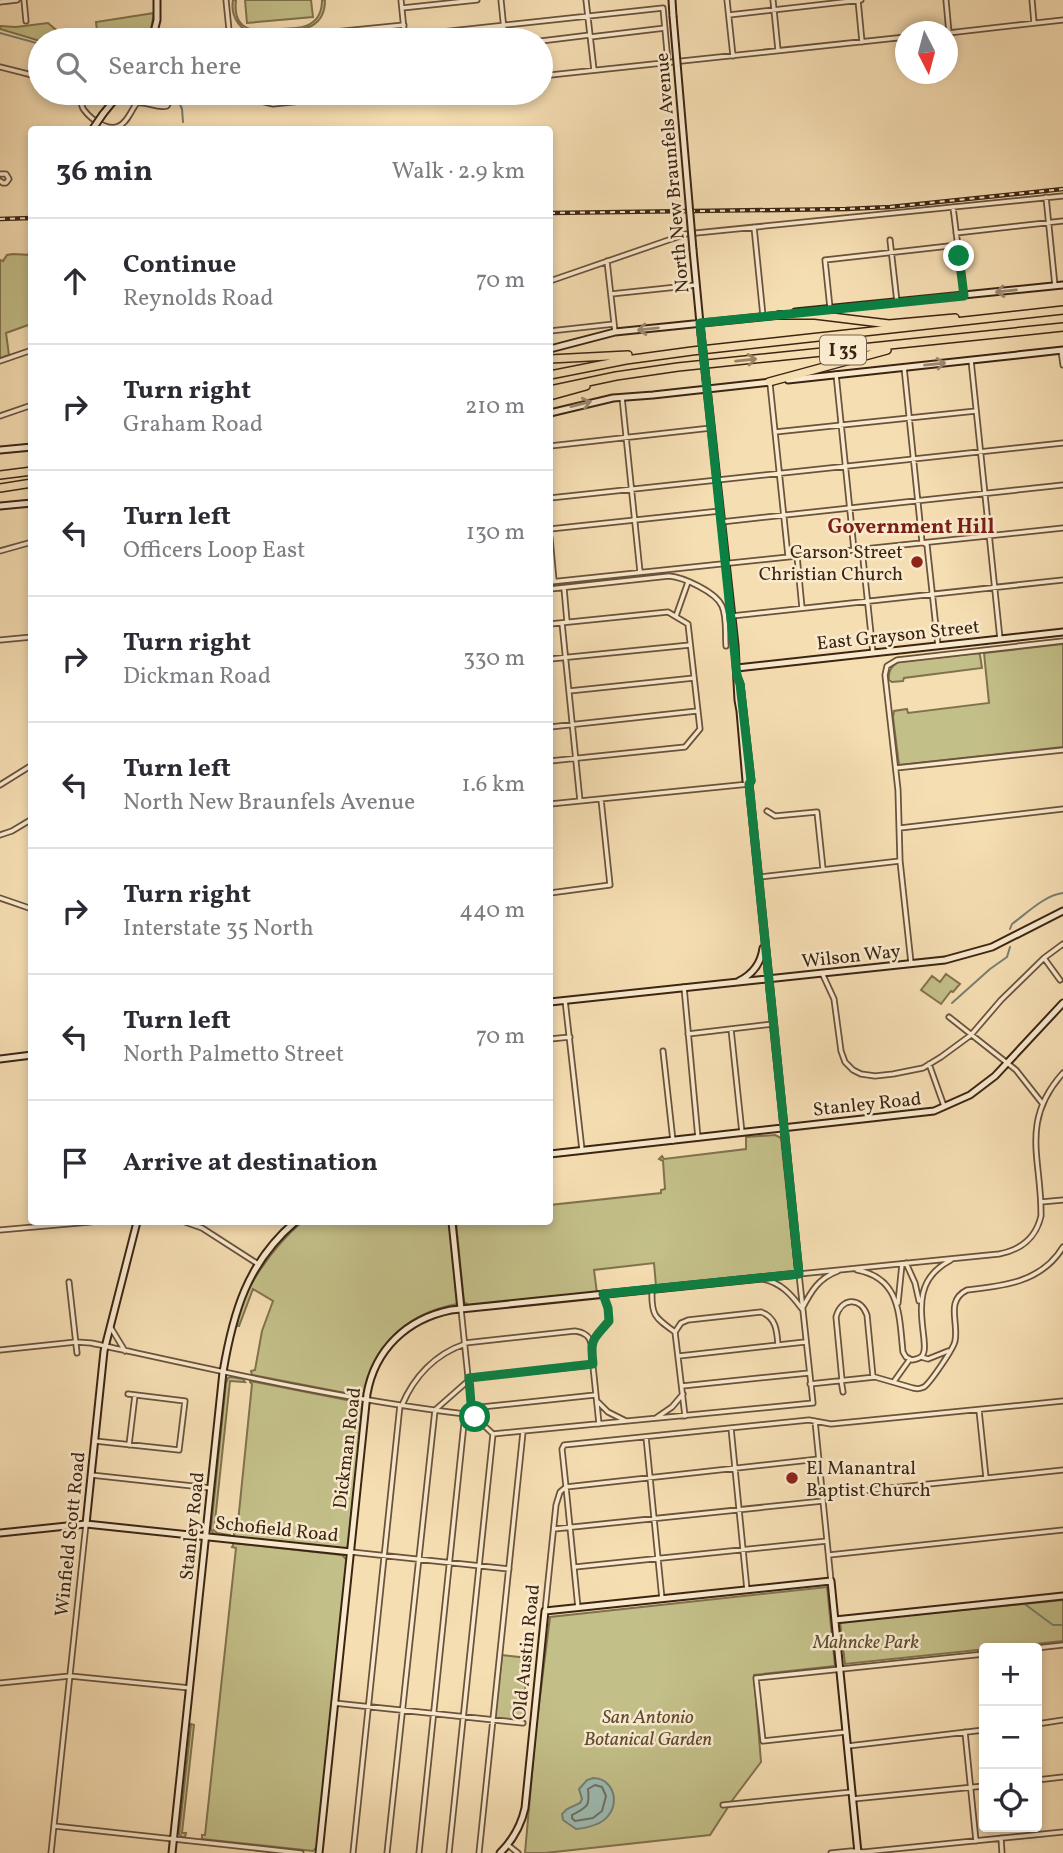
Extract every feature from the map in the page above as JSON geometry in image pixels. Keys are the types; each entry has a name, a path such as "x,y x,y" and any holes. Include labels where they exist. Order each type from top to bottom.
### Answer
{"highway":[{"name":"I 35","path":"553,374 692,351 1063,310"},
{"path":"779,315 815,315 889,324 1018,315"},
{"name":"I 35","path":"553,389 678,367 1062,327"},
{"path":"769,382 873,352 1007,333"},
{"path":"553,359 692,351"},
{"path":"553,395 678,367"},
{"path":"0,475 28,472"},
{"path":"0,487 28,484"}],"street":[{"path":"0,2 17,0"},
{"path":"24,0 26,22"},
{"path":"156,28 158,0"},
{"path":"226,0 229,28"},
{"path":"401,0 404,28"},
{"path":"402,8 477,0"},
{"path":"501,0 503,28"},
{"path":"586,0 594,71"},
{"name":"North New Braunfels Avenue","path":"672,0 692,250 737,676 751,781 749,784 763,931 813,1402 685,1416"},
{"path":"727,0 733,56"},
{"path":"773,0 778,51"},
{"path":"729,15 816,2 859,0 862,42"},
{"path":"946,0 947,21"},
{"path":"1032,0 1034,23"},
{"path":"480,28 663,8 665,28 553,40"},
{"path":"958,32 1063,20"},
{"path":"374,28 404,25"},
{"name":"North New Braunfels Avenue","path":"665,28 668,62"},
{"path":"553,75 895,38"},
{"path":"0,67 28,73"},
{"path":"82,105 86,112 108,126"},
{"path":"95,126 110,105"},
{"path":"119,126 125,123 136,105"},
{"path":"0,174 6,174 9,178 5,183 0,181"},
{"path":"553,280 686,234 1063,196"},
{"path":"1046,197 1055,286"},
{"path":"953,207 964,296"},
{"path":"956,233 1063,221"},
{"path":"754,227 763,317"},
{"path":"890,240 897,302"},
{"path":"830,309 825,260 958,245"},
{"path":"607,261 615,332"},
{"path":"611,294 696,285"},
{"path":"553,348 615,332 1063,285"},
{"path":"553,331 614,324"},
{"path":"553,411 622,397 1062,350 1063,365"},
{"path":"0,361 28,351"},
{"path":"971,360 1000,639"},
{"path":"904,367 922,542"},
{"path":"836,374 854,550"},
{"path":"769,382 788,556"},
{"path":"622,397 640,572"},
{"path":"0,416 28,406"},
{"path":"775,432 976,411"},
{"path":"553,446 711,428"},
{"path":"553,498 1063,443"},
{"path":"0,450 28,447"},
{"path":"721,522 1063,485"},
{"path":"0,506 28,503"},
{"path":"553,529 720,511"},
{"path":"553,581 1063,528"},
{"path":"922,542 927,545 938,646"},
{"path":"0,551 28,543"},
{"path":"862,549 873,653"},
{"path":"797,556 802,608"},
{"path":"553,589 679,577 702,589 720,603 726,646"},
{"path":"732,616 1063,580"},
{"path":"676,616 688,582"},
{"path":"564,588 565,658 580,801"},
{"path":"553,624 668,612 688,624 700,729 685,747 553,761"},
{"name":"East Grayson Street","path":"737,668 1063,632"},
{"path":"0,640 28,637"},
{"path":"911,964 885,675 888,666 897,660 1063,641"},
{"path":"553,659 691,645"},
{"path":"569,691 694,678"},
{"path":"553,727 698,711"},
{"path":"895,768 1063,750"},
{"path":"0,785 28,768"},
{"path":"553,804 749,784"},
{"path":"553,893 610,885 601,799"},
{"path":"900,828 1063,809"},
{"path":"767,811 775,816 817,812 823,869"},
{"path":"0,835 28,821"},
{"path":"758,877 900,861"},
{"path":"0,898 28,908"},
{"name":"Wilson Way","path":"553,1002 945,960 992,947 1063,911"},
{"path":"735,982 751,973 760,961 763,931"},
{"path":"822,974 834,999 842,1054 850,1067 861,1074 893,1074 929,1064 971,1035 1001,1000 1044,958 1063,944"},
{"path":"1044,958 1060,980"},
{"path":"684,987 698,1138"},
{"path":"565,1000 582,1150"},
{"name":"Stanley Road","path":"553,1154 924,1113 945,1108 981,1088 995,1076 1063,1003"},
{"path":"948,1017 1019,1073 1042,1103"},
{"path":"688,1034 773,1024"},
{"path":"731,1029 742,1133"},
{"path":"553,1039 570,1037"},
{"path":"663,1051 673,1141"},
{"path":"0,1059 28,1056"},
{"path":"929,1064 945,1108"},
{"path":"799,1274 1004,1253 1031,1238 1041,1216 1035,1147 1037,1123 1042,1103 1063,1073"},
{"path":"1040,1202 1063,1200"},
{"path":"0,1230 56,1225"},
{"name":"Winfield Scott Road","path":"51,1853 105,1346 136,1225"},
{"path":"194,1225 259,1264"},
{"name":"Stanley Road","path":"172,1853 223,1373 230,1329 248,1282 271,1247 292,1225"},
{"path":"452,1225 472,1416"},
{"path":"810,1384 873,1377 913,1388 925,1386 931,1381 955,1340 954,1305 957,1298 967,1290 1023,1281 1042,1270 1056,1258 1063,1247"},
{"path":"921,1308 923,1290 933,1273 957,1258"},
{"path":"904,1264 898,1307 903,1352 910,1360"},
{"path":"904,1264 918,1294 921,1308 925,1347 921,1357"},
{"path":"851,1269 878,1277 891,1291 898,1307"},
{"path":"802,1308 817,1284 829,1275 843,1270"},
{"name":"Dickman Road","path":"319,1853 367,1400 373,1372 396,1337 422,1319 441,1312 799,1274"},
{"name":"Dickman Road","path":"755,1278 783,1287 802,1308"},
{"path":"69,1282 77,1353"},
{"path":"652,1289 653,1313 675,1332"},
{"path":"591,1346 609,1321 603,1294"},
{"path":"843,1392 836,1317 841,1305 853,1301 865,1309 873,1377"},
{"path":"0,1350 76,1342 105,1346 223,1373 367,1400 465,1414 472,1416 493,1434 685,1416 675,1332 681,1323 688,1320 761,1312 773,1320 778,1345"},
{"path":"110,1327 125,1351"},
{"path":"353,1853 401,1405 417,1378 429,1365 465,1344 575,1331 587,1336 591,1346 599,1424"},
{"path":"679,1356 806,1342"},
{"path":"894,1381 910,1360 921,1357 928,1359 950,1350"},
{"path":"387,1853 435,1410 469,1379 593,1364"},
{"path":"682,1386 809,1373"},
{"path":"94,1441 179,1450 185,1401 128,1394"},
{"path":"654,1419 672,1407 683,1394"},
{"path":"129,1445 135,1395"},
{"path":"472,1408 596,1395"},
{"path":"596,1401 608,1412 626,1422"},
{"path":"662,1599 646,1437 815,1421 831,1424 1063,1401"},
{"path":"979,1410 986,1478"},
{"path":"419,1853 465,1414"},
{"path":"815,1421 858,1852"},
{"path":"730,1428 747,1590"},
{"path":"480,1853 523,1432"},
{"path":"449,1853 493,1434"},
{"name":"Old Austin Road","path":"500,1853 519,1828 525,1808 556,1506 560,1492 566,1487 562,1449 564,1445 646,1437"},
{"path":"578,1608 566,1487 819,1459"},
{"path":"554,1529 1063,1470"},
{"path":"91,1475 211,1488"},
{"name":"Schofield Road","path":"0,1533 86,1524 509,1569"},
{"path":"829,1555 1063,1530"},
{"path":"575,1567 827,1541"},
{"path":"545,1611 831,1581"},
{"path":"835,1620 1063,1596"},
{"path":"1042,1647 1063,1645"},
{"path":"846,1732 763,1741 756,1678 979,1655"},
{"path":"0,1683 70,1676 190,1688"},
{"path":"334,1703 523,1723"},
{"path":"1042,1723 1063,1720"},
{"path":"848,1746 979,1731"},
{"path":"965,1732 976,1841"},
{"path":"1042,1779 1063,1777"},
{"path":"723,1805 979,1786"},
{"path":"54,1826 301,1853"},
{"path":"831,1853 1063,1832"},
{"path":"1001,1838 1003,1853"},
{"path":"508,1845 518,1853"}],"green space":[{"path":"233,0 236,0 238,19 248,28 242,28 238,23"},
{"path":"245,0 311,0 313,17 247,23"},
{"path":"322,0 325,0 321,17 312,26 296,28 313,22 321,11"},
{"path":"154,13 151,28 97,28 96,22"},
{"path":"48,23 54,28 28,28 28,37 0,29 0,26"},
{"path":"7,255 28,255 28,325 6,333 9,355 0,358 0,260 3,261"},
{"path":"1063,644 1063,747 899,765 894,711 907,709 908,713 989,703 984,653"},
{"path":"978,653 982,668 904,678 903,681 889,680 890,670 898,662"},
{"path":"946,974 960,984 941,1004 921,990 932,976 940,982"},
{"path":"775,1135 781,1138 795,1270 792,1272 656,1286 654,1263 594,1270 597,1293 469,1305 464,1302 456,1225 553,1225 553,1205 661,1193 661,1190 665,1189 663,1161 659,1159 662,1156 664,1159 746,1149 746,1137"},
{"path":"299,1225 449,1225 457,1304 423,1315 396,1333 377,1359 361,1396 252,1375 262,1331 273,1301 253,1289 237,1326 240,1312 252,1283 281,1242"},
{"path":"231,1377 243,1379 245,1382 230,1381 214,1530 228,1536 214,1535 211,1529 226,1383"},
{"path":"250,1381 363,1405 348,1546 345,1549 234,1537 237,1532 252,1384"},
{"path":"234,1543 342,1555 347,1560 317,1847 313,1851 202,1839 202,1835 205,1835 236,1548 232,1547"},
{"name":"San Antonio Botanical Garden","path":"827,1587 835,1666 754,1675 761,1762 710,1835 525,1853 536,1728 550,1617"},
{"name":"Mahncke Park","path":"1063,1600 1063,1641 979,1643 979,1650 845,1664 840,1622"},
{"path":"502,1655 528,1658 523,1716 518,1721 495,1718"},
{"path":"191,1724 194,1725 182,1833 186,1833 185,1837 182,1837 179,1834"}],"water":[{"path":"593,1778 610,1786 614,1798 612,1810 597,1824 576,1829 563,1820 562,1814 580,1803 582,1799 579,1789 587,1780"}],"waterway":[{"path":"0,33 28,41"},
{"path":"180,105 183,122"},
{"path":"1010,929 1012,924 1036,905 1063,893"},
{"path":"952,1003 1007,957 1010,947"},
{"path":"1026,1605 1053,1625 1063,1625"}],"railway":[{"path":"553,213 890,207 1063,189"},
{"path":"0,219 28,218"}],"place":[{"name":"Carson Street Christian Church","path":"917,562"},
{"name":"El Manantral Baptist Church","path":"792,1478"}],"district":[{"name":"Government Hill","path":"911,526"}],"route":[{"path":"475,1417 472,1416 469,1378 593,1364 593,1340 609,1321 607,1302 603,1294 799,1274 758,877 749,784 751,781 737,676 700,323 964,296 959,256"}]}
